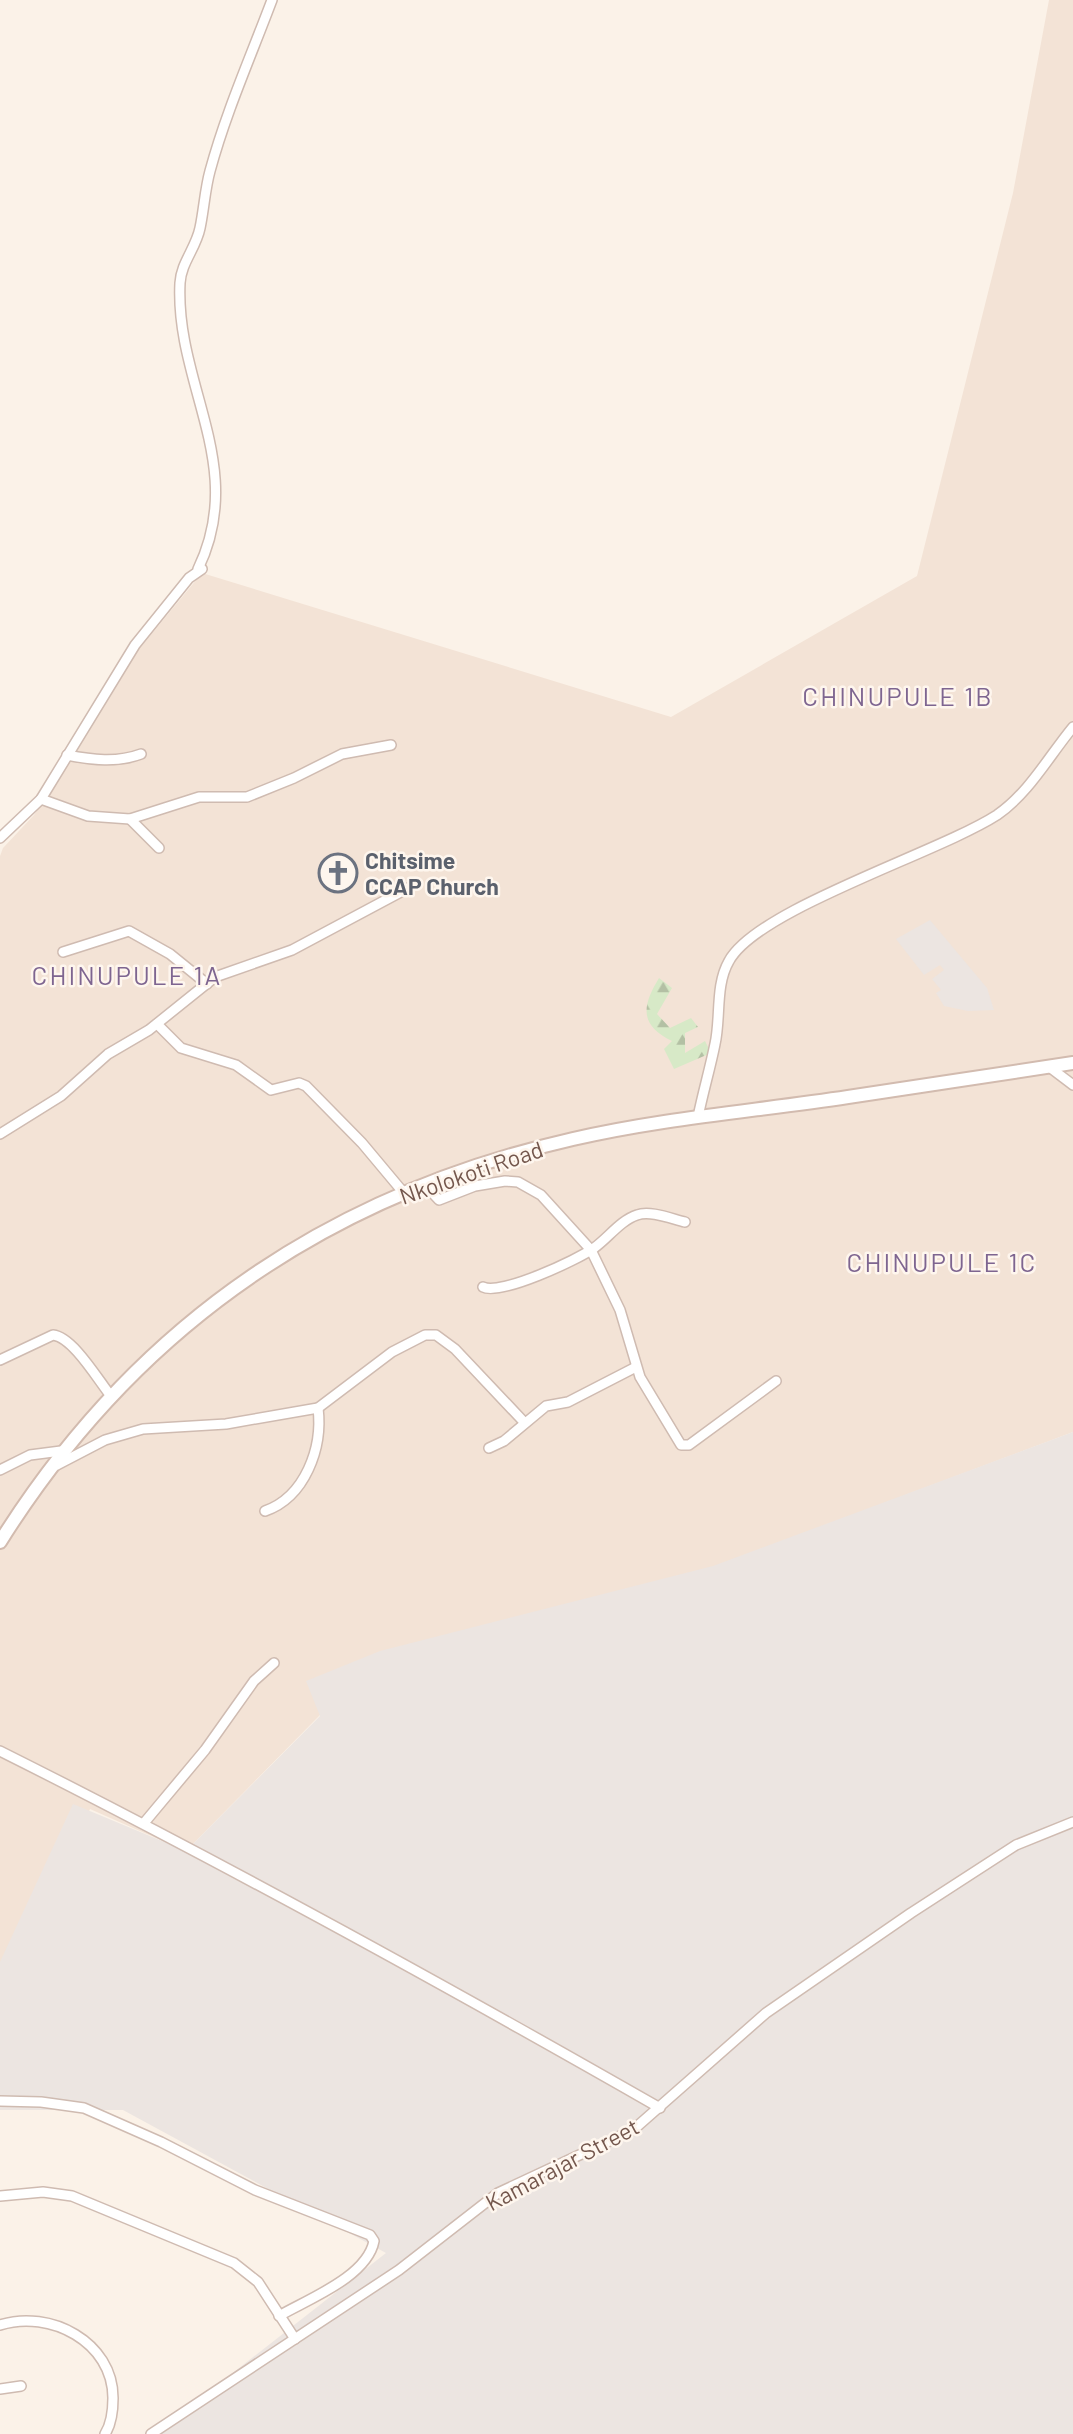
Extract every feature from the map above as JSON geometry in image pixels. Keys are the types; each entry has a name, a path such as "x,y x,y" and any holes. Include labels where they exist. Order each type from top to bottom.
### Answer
{"main road":[{"name":"Nkolokoti Road","path":"0,1542 61,1451 110,1396 180,1329 285,1253 403,1192 494,1160 575,1139 698,1117 1073,1063"}],"street":[{"path":"0,838 41,799 135,645 200,569 210,543 218,510 209,436 180,322 180,279 199,231 209,172 272,0"},
{"path":"698,1117 715,1044 723,974 738,948 806,904 962,835 997,814 1024,791 1073,727"},
{"path":"41,799 77,813 109,819 130,819 199,797 247,797 342,754 391,745"},
{"path":"67,755 106,760 127,759 141,754"},
{"path":"130,819 159,848"},
{"path":"0,1135 78,1084 108,1054 157,1024 207,984 232,970 292,950 331,932 412,886"},
{"path":"63,952 129,931 170,954 207,984"},
{"path":"157,1024 181,1048 236,1065 271,1090 303,1084 362,1143 403,1192"},
{"path":"1048,1066 1073,1085"},
{"path":"424,1184 435,1198 442,1200 490,1182 518,1182 541,1195 591,1250 620,1310 636,1367 681,1445 685,1446 776,1381"},
{"path":"483,1287 491,1290 503,1287 591,1250 641,1213 685,1222"},
{"path":"0,1360 53,1335 61,1336 74,1347 110,1396"},
{"path":"49,1469 105,1440 144,1429 226,1424 318,1408 391,1352 418,1337 436,1335 474,1367 524,1422"},
{"path":"489,1448 504,1441 545,1406 568,1402 636,1367"},
{"path":"265,1511 288,1498 304,1479 318,1441 318,1408"},
{"path":"0,1470 30,1455 61,1451"},
{"path":"144,1824 205,1749 254,1681 274,1663"},
{"path":"0,1751 144,1824 496,2014 660,2108"},
{"name":"Kamarajar Street","path":"151,2434 399,2270 498,2193 633,2130 730,2042 806,1983 1016,1845 1073,1822"},
{"path":"0,2101 41,2102 84,2108 161,2142 255,2190 370,2235 374,2241 367,2258 330,2291 279,2316"},
{"path":"0,2196 43,2192 62,2194 119,2213 248,2271 295,2339"},
{"path":"0,2325 38,2321 64,2329 93,2347 106,2362 111,2375 112,2416 105,2434"},
{"path":"0,2389 21,2386"}],"shaded area":[{"path":"1049,0 1073,0 1073,1432 320,1715 189,1848 174,1846 90,1809 0,2001 0,856 3,848 34,815 75,753 111,683 202,573 671,717 917,576 1013,193"},
{"path":"930,920 987,988 994,1010 968,1011 944,1006 936,993 941,990 932,979 944,970 940,965 924,975 896,939"},
{"path":"1073,1432 1073,2434 155,2434 386,2253 123,2110 0,2110 0,1962 73,1804 174,1846 189,1848 320,1716 306,1681 380,1651 713,1566"}],"green space":[{"path":"659,978 672,988 657,1014 670,1028 691,1018 698,1027 685,1033 685,1053 705,1041 711,1053 674,1069 664,1049 672,1041 654,1028 647,1014 649,997"}],"place":[{"name":"Chitsime CCAP Church","path":"338,873"}],"district":[{"name":"CHINUPULE 1B","path":"898,695"},
{"name":"CHINUPULE 1A","path":"127,974"},
{"name":"CHINUPULE 1C","path":"942,1261"}]}
